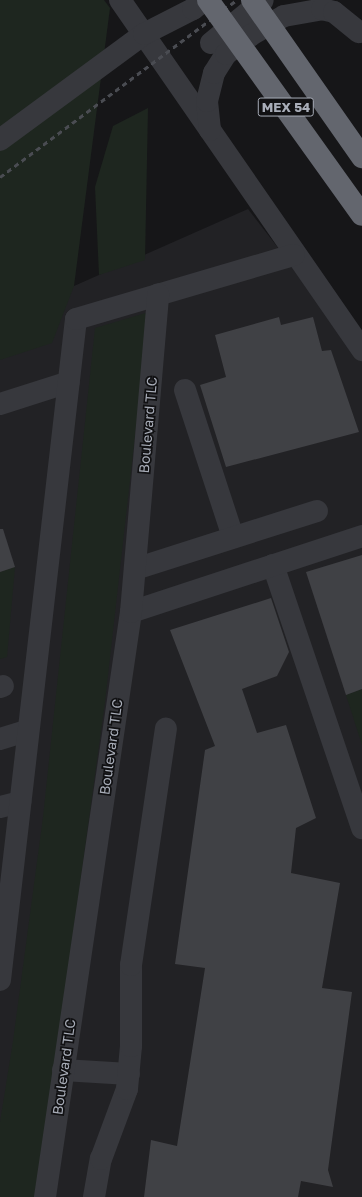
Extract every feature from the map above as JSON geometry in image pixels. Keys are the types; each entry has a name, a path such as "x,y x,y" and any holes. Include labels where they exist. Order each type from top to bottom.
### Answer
{"highway":[{"name":"MEX 54","path":"208,0 362,215"},
{"name":"MEX 54","path":"252,0 362,156"}],"street":[{"path":"120,0 211,135 362,350"},
{"path":"0,140 144,34 193,9 205,0"},
{"path":"211,43 263,0"},
{"path":"342,0 360,34"},
{"path":"211,135 207,101 214,73 226,54 251,35 284,16 322,9 334,12 360,34"},
{"path":"1,971 10,805 27,731 76,319 294,255"},
{"name":"Boulevard TLC","path":"45,1197 131,612 158,294"},
{"path":"0,404 69,382"},
{"path":"185,390 233,538"},
{"path":"135,568 317,511"},
{"path":"131,612 362,536"},
{"path":"273,566 362,828"},
{"path":"94,1197 101,1159 127,1089 129,1074 131,965 166,729"},
{"path":"0,739 27,731"},
{"path":"63,1070 129,1074"}],"shaded area":[{"path":"0,0 104,0 110,8 74,286 52,343 0,360"},
{"path":"148,108 145,260 99,275 95,187 113,126"},
{"path":"248,209 362,356 362,1197 0,1197 0,309 74,286"},
{"path":"149,312 105,702 37,1197 0,1197 0,1122 13,1041 43,817 95,328"},
{"path":"15,567 7,657 0,659 0,572"},
{"path":"362,689 362,745 346,695"}],"building":[{"path":"279,317 281,325 313,317 322,351 331,350 359,432 226,467 200,385 226,377 215,335"},
{"path":"0,529 3,529 15,567 0,572"},
{"path":"362,555 362,689 346,695 306,572"},
{"path":"271,598 289,652 277,676 242,689 257,733 286,725 316,818 296,828 291,873 340,883 322,988 352,992 328,1170 333,1187 301,1181 298,1197 144,1197 151,1140 177,1146 205,968 175,964 205,750 215,746 170,630"}],"railway":[{"path":"0,177 237,0"}]}
